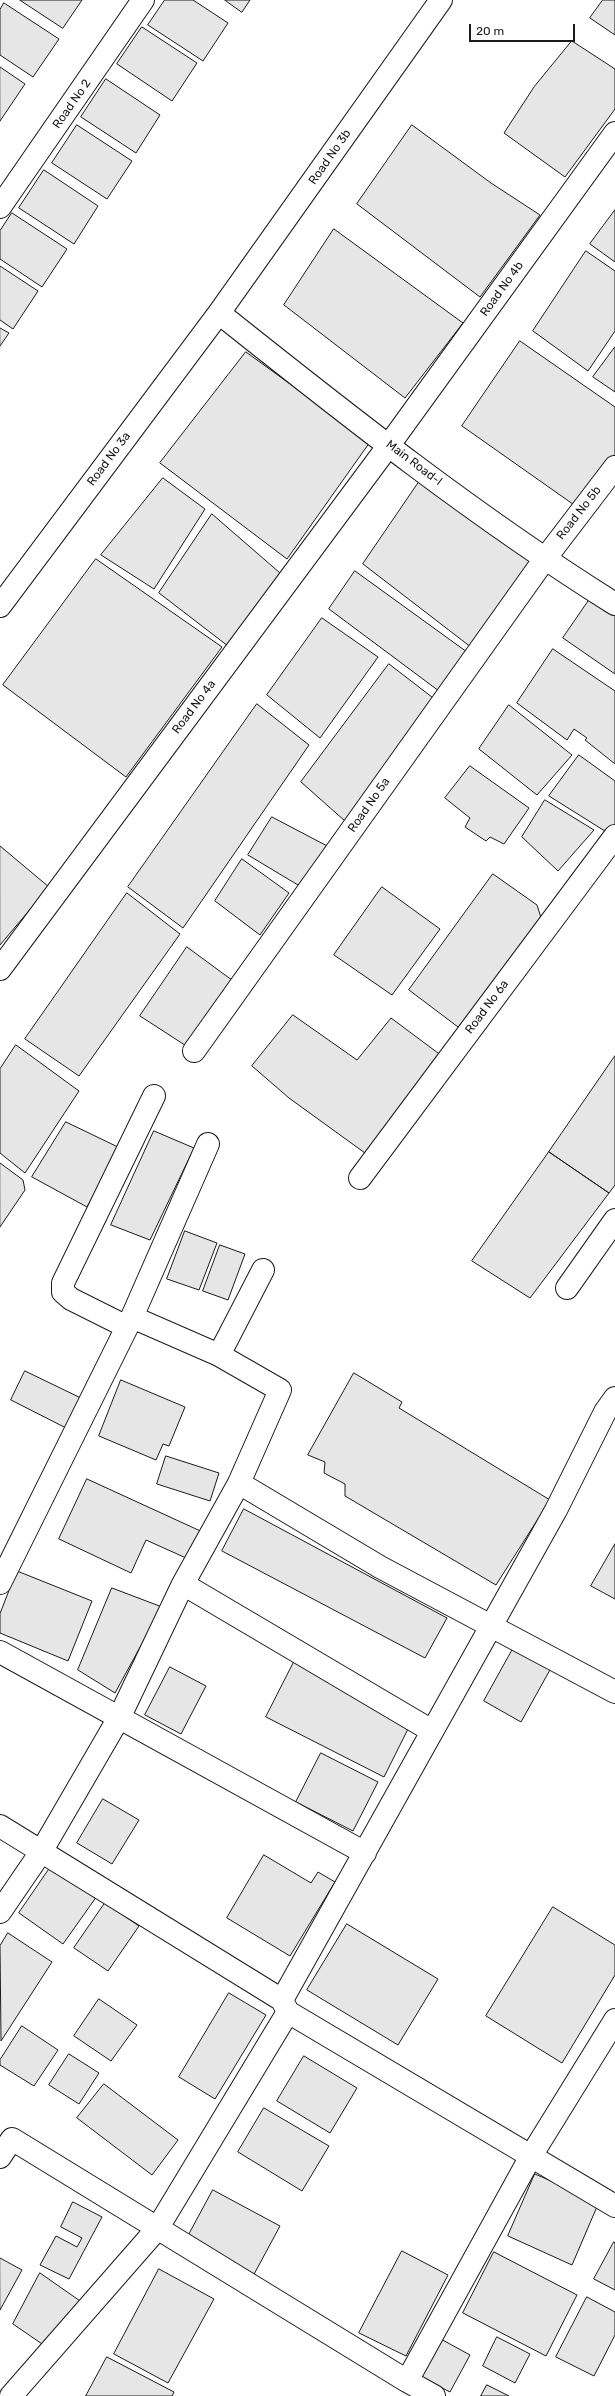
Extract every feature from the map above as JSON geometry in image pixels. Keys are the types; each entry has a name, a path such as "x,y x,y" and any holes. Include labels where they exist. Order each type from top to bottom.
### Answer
{"street":[{"name":"Road No 2","path":"0,207 143,0"},
{"name":"Road No 3b","path":"219,313 441,0"},
{"name":"Road No 4b","path":"389,445 615,133"},
{"name":"Main Road-I","path":"219,313 389,445 544,560 615,604"},
{"name":"Road No 3a","path":"0,606 219,313"},
{"name":"Road No 4a","path":"0,969 389,445"},
{"name":"Road No 5b","path":"544,560 615,467"},
{"name":"Road No 5a","path":"194,1050 544,560"},
{"name":"Road No 6a","path":"360,1178 615,836"},
{"path":"0,1912 41,1852 120,1716 183,1584 239,1483 280,1390 219,1355 71,1299 63,1292 63,1283 154,1096"},
{"path":"0,1583 129,1322 208,1144"},
{"path":"567,1288 615,1220"},
{"path":"219,1355 263,1270"},
{"path":"11,2396 157,2229 285,2006 365,1853 492,1626 615,1398"},
{"path":"239,1483 331,1539 615,1692"},
{"path":"183,1584 432,1731"},
{"path":"0,1652 120,1716 365,1853"},
{"path":"0,1826 285,2006 615,2206"},
{"path":"407,2381 532,2156 615,2020"},
{"path":"0,2157 6,2136 434,2396"}],"building":[{"path":"20,0 82,0 63,28"},
{"path":"165,0 193,0 228,23 203,61 148,25"},
{"path":"225,0 250,0 242,12"},
{"path":"603,0 615,0 615,35 590,18"},
{"path":"4,3 59,39 33,77 0,55 0,10"},
{"path":"142,27 197,63 172,101 117,64"},
{"path":"572,41 615,69 615,109 565,177 504,133 534,87"},
{"path":"0,67 25,84 0,121"},
{"path":"106,79 160,115 136,153 81,117"},
{"path":"77,125 132,161 107,199 52,163"},
{"path":"412,125 491,183 540,215 480,297 357,204"},
{"path":"44,170 98,206 74,244 19,208"},
{"path":"615,210 615,262 590,244"},
{"path":"12,213 67,249 42,287 0,259 0,231"},
{"path":"334,229 463,323 405,398 284,305"},
{"path":"586,251 615,271 615,331 588,371 533,331"},
{"path":"0,266 38,291 13,329 0,320"},
{"path":"0,328 9,333 0,346"},
{"path":"520,341 615,407 615,471 587,514 462,426"},
{"path":"615,347 615,392 593,377"},
{"path":"246,352 370,442 287,559 160,463"},
{"path":"163,478 205,509 154,589 101,555"},
{"path":"419,482 537,565 476,651 363,564"},
{"path":"212,514 280,573 228,646 159,593"},
{"path":"96,559 222,647 126,777 3,685"},
{"path":"355,571 478,660 451,700 329,609"},
{"path":"594,593 615,608 615,674 563,638"},
{"path":"322,618 378,657 320,738 267,695"},
{"path":"553,649 615,691 615,764 585,740 587,738 574,729 567,740 517,703"},
{"path":"389,664 441,704 354,829 301,782"},
{"path":"257,704 309,745 183,928 128,887"},
{"path":"509,705 572,755 537,795 479,749"},
{"path":"579,755 615,781 615,825 608,833 549,796"},
{"path":"470,766 529,808 504,844 490,837 486,841 465,827 470,818 445,798"},
{"path":"545,800 594,830 558,871 522,837"},
{"path":"272,817 331,848 303,888 248,855"},
{"path":"0,846 49,887 0,945"},
{"path":"242,859 289,893 260,935 215,901"},
{"path":"493,874 537,905 544,927 466,1033 409,990"},
{"path":"382,887 440,929 392,995 334,955"},
{"path":"127,893 180,934 79,1076 25,1039"},
{"path":"187,947 240,986 194,1051 140,1016"},
{"path":"293,1015 357,1060 391,1018 446,1059 376,1161 289,1098 252,1066"},
{"path":"16,1045 79,1091 25,1173 0,1153 0,1069"},
{"path":"615,1056 615,1185 609,1193 549,1152"},
{"path":"66,1122 120,1148 87,1207 32,1177"},
{"path":"154,1131 194,1148 150,1240 111,1225"},
{"path":"549,1152 609,1193 530,1298 472,1261"},
{"path":"0,1163 23,1180 25,1190 0,1227"},
{"path":"185,1231 217,1243 199,1290 167,1279"},
{"path":"220,1245 245,1254 228,1300 203,1291"},
{"path":"25,1371 85,1400 70,1430 11,1400"},
{"path":"354,1373 402,1402 399,1408 550,1500 496,1585 345,1496 345,1484 324,1473 325,1462 308,1455"},
{"path":"121,1380 185,1407 169,1446 163,1444 156,1460 99,1436"},
{"path":"166,1456 219,1473 210,1501 157,1484"},
{"path":"87,1479 207,1534 195,1562 146,1540 131,1573 59,1539"},
{"path":"244,1509 447,1618 425,1658 222,1551"},
{"path":"615,1544 615,1599 591,1586"},
{"path":"17,1571 92,1601 68,1661 0,1633 0,1614"},
{"path":"112,1588 162,1607 115,1693 78,1670"},
{"path":"514,1647 551,1668 521,1722 484,1701"},
{"path":"294,1662 412,1721 384,1777 266,1717"},
{"path":"170,1667 206,1686 181,1734 145,1715"},
{"path":"321,1753 378,1782 353,1831 296,1802"},
{"path":"103,1799 139,1820 112,1864 77,1843"},
{"path":"264,1855 311,1883 318,1872 335,1882 290,1956 227,1918"},
{"path":"52,1865 97,1896 63,1944 19,1913"},
{"path":"105,1903 139,1926 108,1971 74,1948"},
{"path":"553,1907 615,1945 615,1975 562,2063 486,2016"},
{"path":"347,1924 438,1979 398,2045 307,1990"},
{"path":"8,1933 52,1962 1,2041 0,1946"},
{"path":"229,1993 266,2015 215,2099 179,2077"},
{"path":"99,1999 137,2025 111,2061 74,2036"},
{"path":"22,2026 58,2050 34,2086 0,2065 0,2060"},
{"path":"69,2054 99,2073 79,2104 49,2085"},
{"path":"304,2056 357,2088 330,2133 277,2101"},
{"path":"104,2084 178,2140 152,2175 77,2118"},
{"path":"264,2108 329,2146 302,2191 238,2152"},
{"path":"535,2174 599,2202 572,2265 508,2236"},
{"path":"213,2190 280,2226 252,2278 185,2242"},
{"path":"73,2202 102,2217 69,2279 40,2265 56,2236 77,2247 82,2238 61,2227"},
{"path":"614,2242 615,2243 615,2290 594,2279"},
{"path":"402,2251 448,2275 406,2356 359,2333"},
{"path":"494,2252 577,2295 546,2356 463,2313"},
{"path":"0,2258 22,2270 0,2310"},
{"path":"159,2269 214,2299 168,2383 114,2354"},
{"path":"40,2273 83,2303 45,2346 13,2324"},
{"path":"587,2297 615,2312 615,2335 594,2376 556,2357"},
{"path":"497,2337 530,2354 515,2383 483,2366"},
{"path":"439,2338 470,2355 450,2392 419,2376"},
{"path":"107,2357 174,2392 172,2396 86,2396"},
{"path":"487,2385 509,2396 481,2396"}]}
